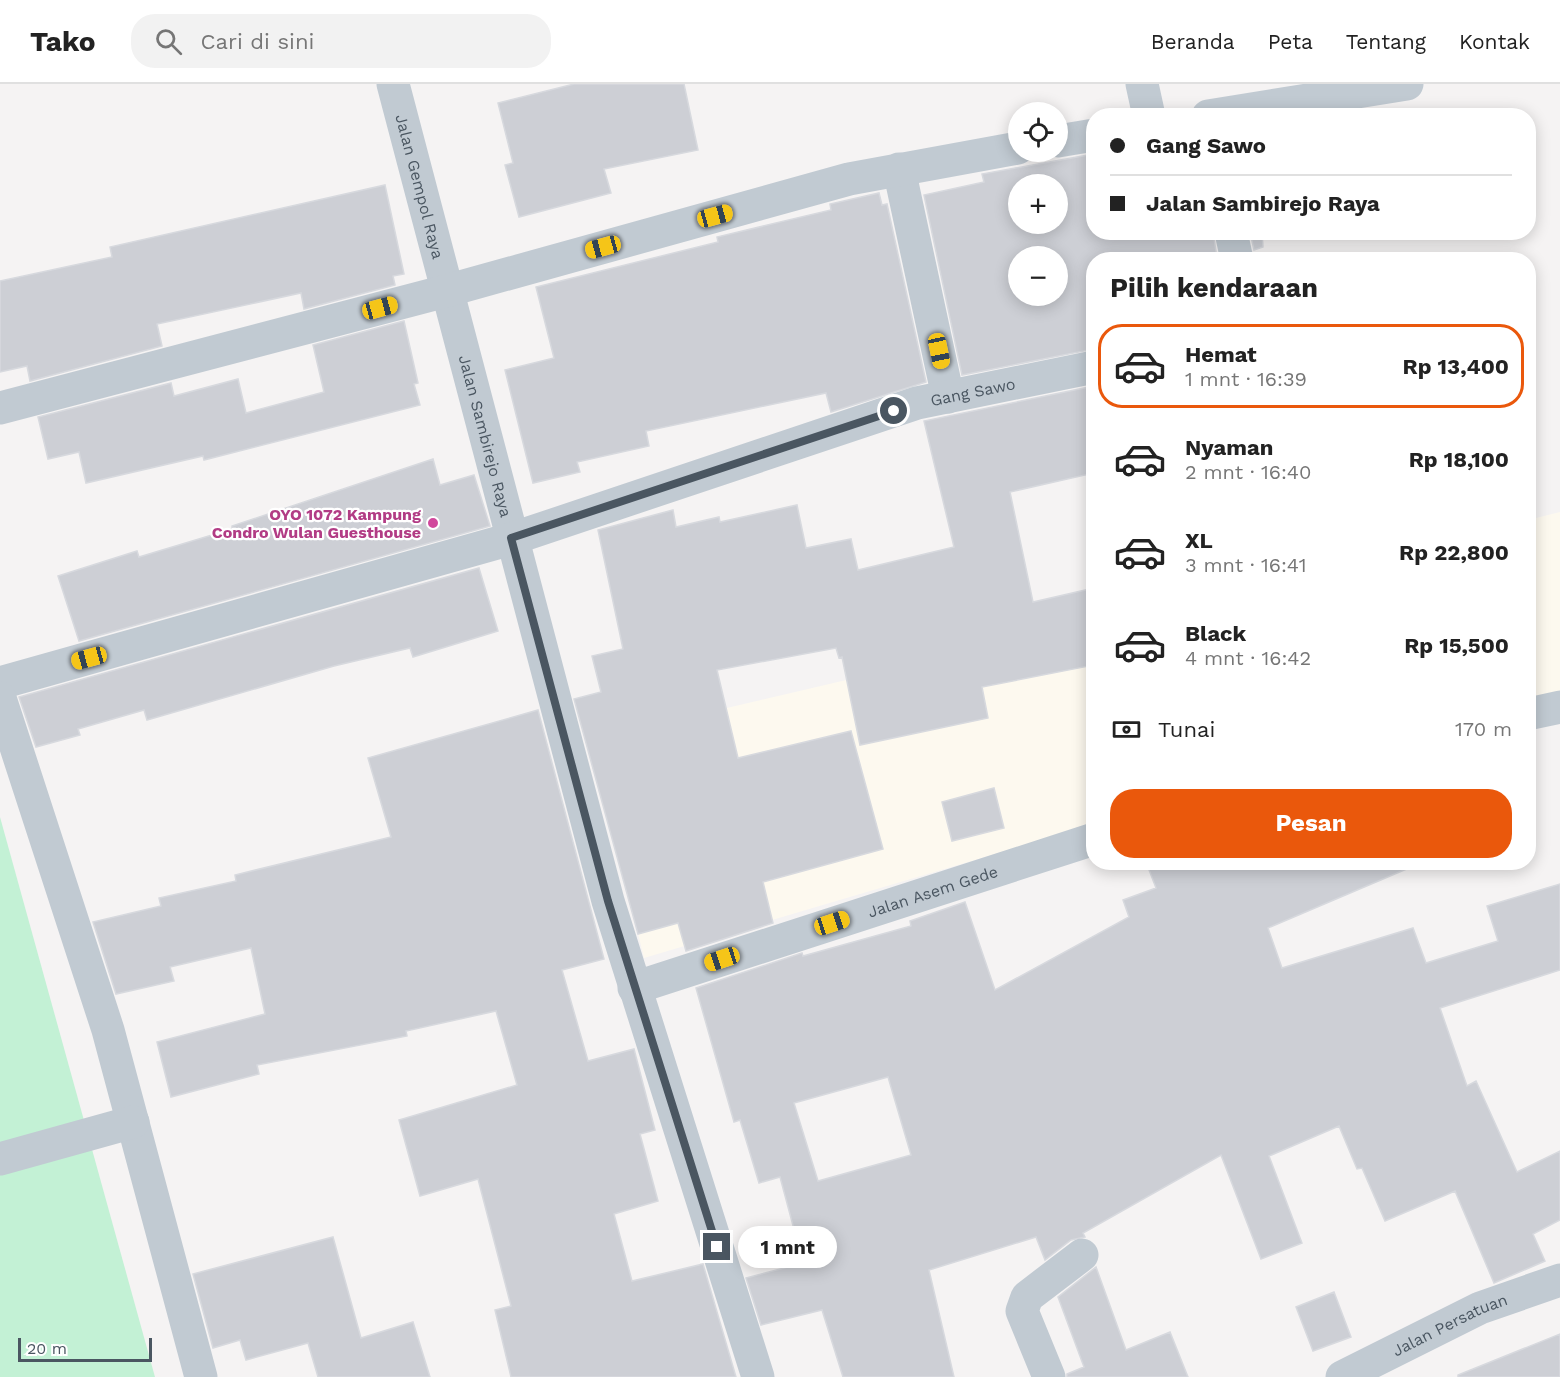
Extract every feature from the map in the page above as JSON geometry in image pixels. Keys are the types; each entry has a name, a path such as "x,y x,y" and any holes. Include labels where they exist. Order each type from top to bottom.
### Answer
{"street":[{"name":"Jalan Gempol Raya","path":"393,84 446,291"},
{"path":"1142,84 1147,108"},
{"path":"1258,108 1407,84"},
{"path":"1068,139 1086,136"},
{"path":"0,408 446,291 849,179 1008,150"},
{"path":"899,169 948,397"},
{"name":"Jalan Sambirejo Raya","path":"446,291 608,901 758,1377"},
{"name":"Gang Sawo","path":"0,683 511,538 917,403 1086,369"},
{"path":"0,698 108,1030 201,1377"},
{"path":"1536,712 1560,707"},
{"name":"Jalan Asem Gede","path":"634,988 1086,842"},
{"path":"0,1159 133,1122"},
{"path":"1049,1377 1022,1311 1027,1297 1082,1254"},
{"name":"Jalan Persatuan","path":"1342,1377 1480,1308 1560,1280"}],"shaded area":[{"path":"1560,512 1560,700 1536,705 1536,518"},
{"path":"1086,624 1086,827 644,958 591,740"}],"green space":[{"path":"0,817 155,1377 0,1377"}],"building":[{"path":"574,84 684,84 698,150 604,169 611,193 519,217 505,165 513,163 498,103"},
{"path":"1086,155 1086,240 1214,240 1216,252 1086,252 1086,351 962,375 924,195 984,182 982,174 1049,162 1068,162 1068,159"},
{"path":"385,185 404,274 393,276 395,285 304,309 301,293 157,324 162,346 30,381 27,366 0,372 0,281 112,257 110,247"},
{"path":"879,193 882,205 887,204 926,382 831,412 826,393 646,431 649,446 577,462 580,472 533,483 505,370 554,358 536,287 718,242 717,237 831,210 830,204"},
{"path":"1252,240 1263,240 1263,247 1254,250"},
{"path":"404,321 418,383 414,384 420,405 204,460 203,456 86,483 79,452 48,459 38,417 171,383 174,396 238,379 246,413 324,392 313,345"},
{"path":"1086,388 1086,475 1010,492 1033,602 1086,590 1086,667 982,687 988,718 860,745 842,657 839,658 836,648 717,670 738,758 851,731 883,849 763,882 773,923 686,951 678,923 638,934 574,699 601,692 592,656 623,649 598,530 673,510 676,527 719,517 720,522 797,505 806,548 851,539 858,570 954,547 924,421"},
{"path":"433,459 440,485 474,475 490,526 79,641 58,576 137,551 139,557 232,529 232,526"},
{"path":"479,568 498,631 413,657 410,648 334,666 147,720 144,710 78,729 80,735 36,747 19,697"},
{"path":"538,710 604,959 562,970 588,1061 634,1049 655,1130 640,1134 658,1201 614,1214 632,1281 703,1264 736,1377 511,1377 495,1310 511,1306 478,1179 420,1196 399,1120 517,1085 496,1011 406,1031 407,1036 257,1065 259,1074 171,1097 157,1042 265,1014 251,948 170,967 174,981 116,994 93,922 161,906 159,898 236,881 235,875 391,837 368,758"},
{"path":"994,788 1004,828 952,841 942,802"},
{"path":"1149,870 1404,870 1268,928 1282,968 1413,928 1426,963 1498,941 1487,906 1560,884 1560,970 1440,1008 1467,1086 1476,1081 1517,1172 1560,1151 1560,1220 1533,1234 1545,1261 1494,1283 1455,1191 1385,1221 1362,1168 1357,1169 1339,1126 1269,1156 1302,1243 1261,1259 1221,1155 1083,1233 1085,1237 1071,1240 1045,1260 1036,1237 929,1270 954,1377 843,1377 822,1310 761,1325 746,1278 803,1263 780,1177 759,1183 740,1120 734,1122 696,988 802,953 803,956 911,926 910,921 965,902 995,990 1129,917 1123,900 1156,888","holes":["888,1077 911,1155 818,1181 794,1103"]},
{"path":"333,1237 361,1338 413,1322 430,1377 318,1377 308,1343 246,1360 240,1340 213,1348 193,1274"},
{"path":"1096,1267 1126,1350 1170,1332 1188,1377 1067,1377 1067,1374 1084,1367 1058,1297"},
{"path":"1334,1292 1351,1337 1313,1351 1296,1307"},
{"path":"1560,1334 1560,1377 1458,1377 1458,1375"}],"place":[{"name":"OYO 1072 Kampung Condro Wulan Guesthouse","path":"433,523"}],"route":[{"path":"717,1247 608,901 511,538 894,411"}]}
